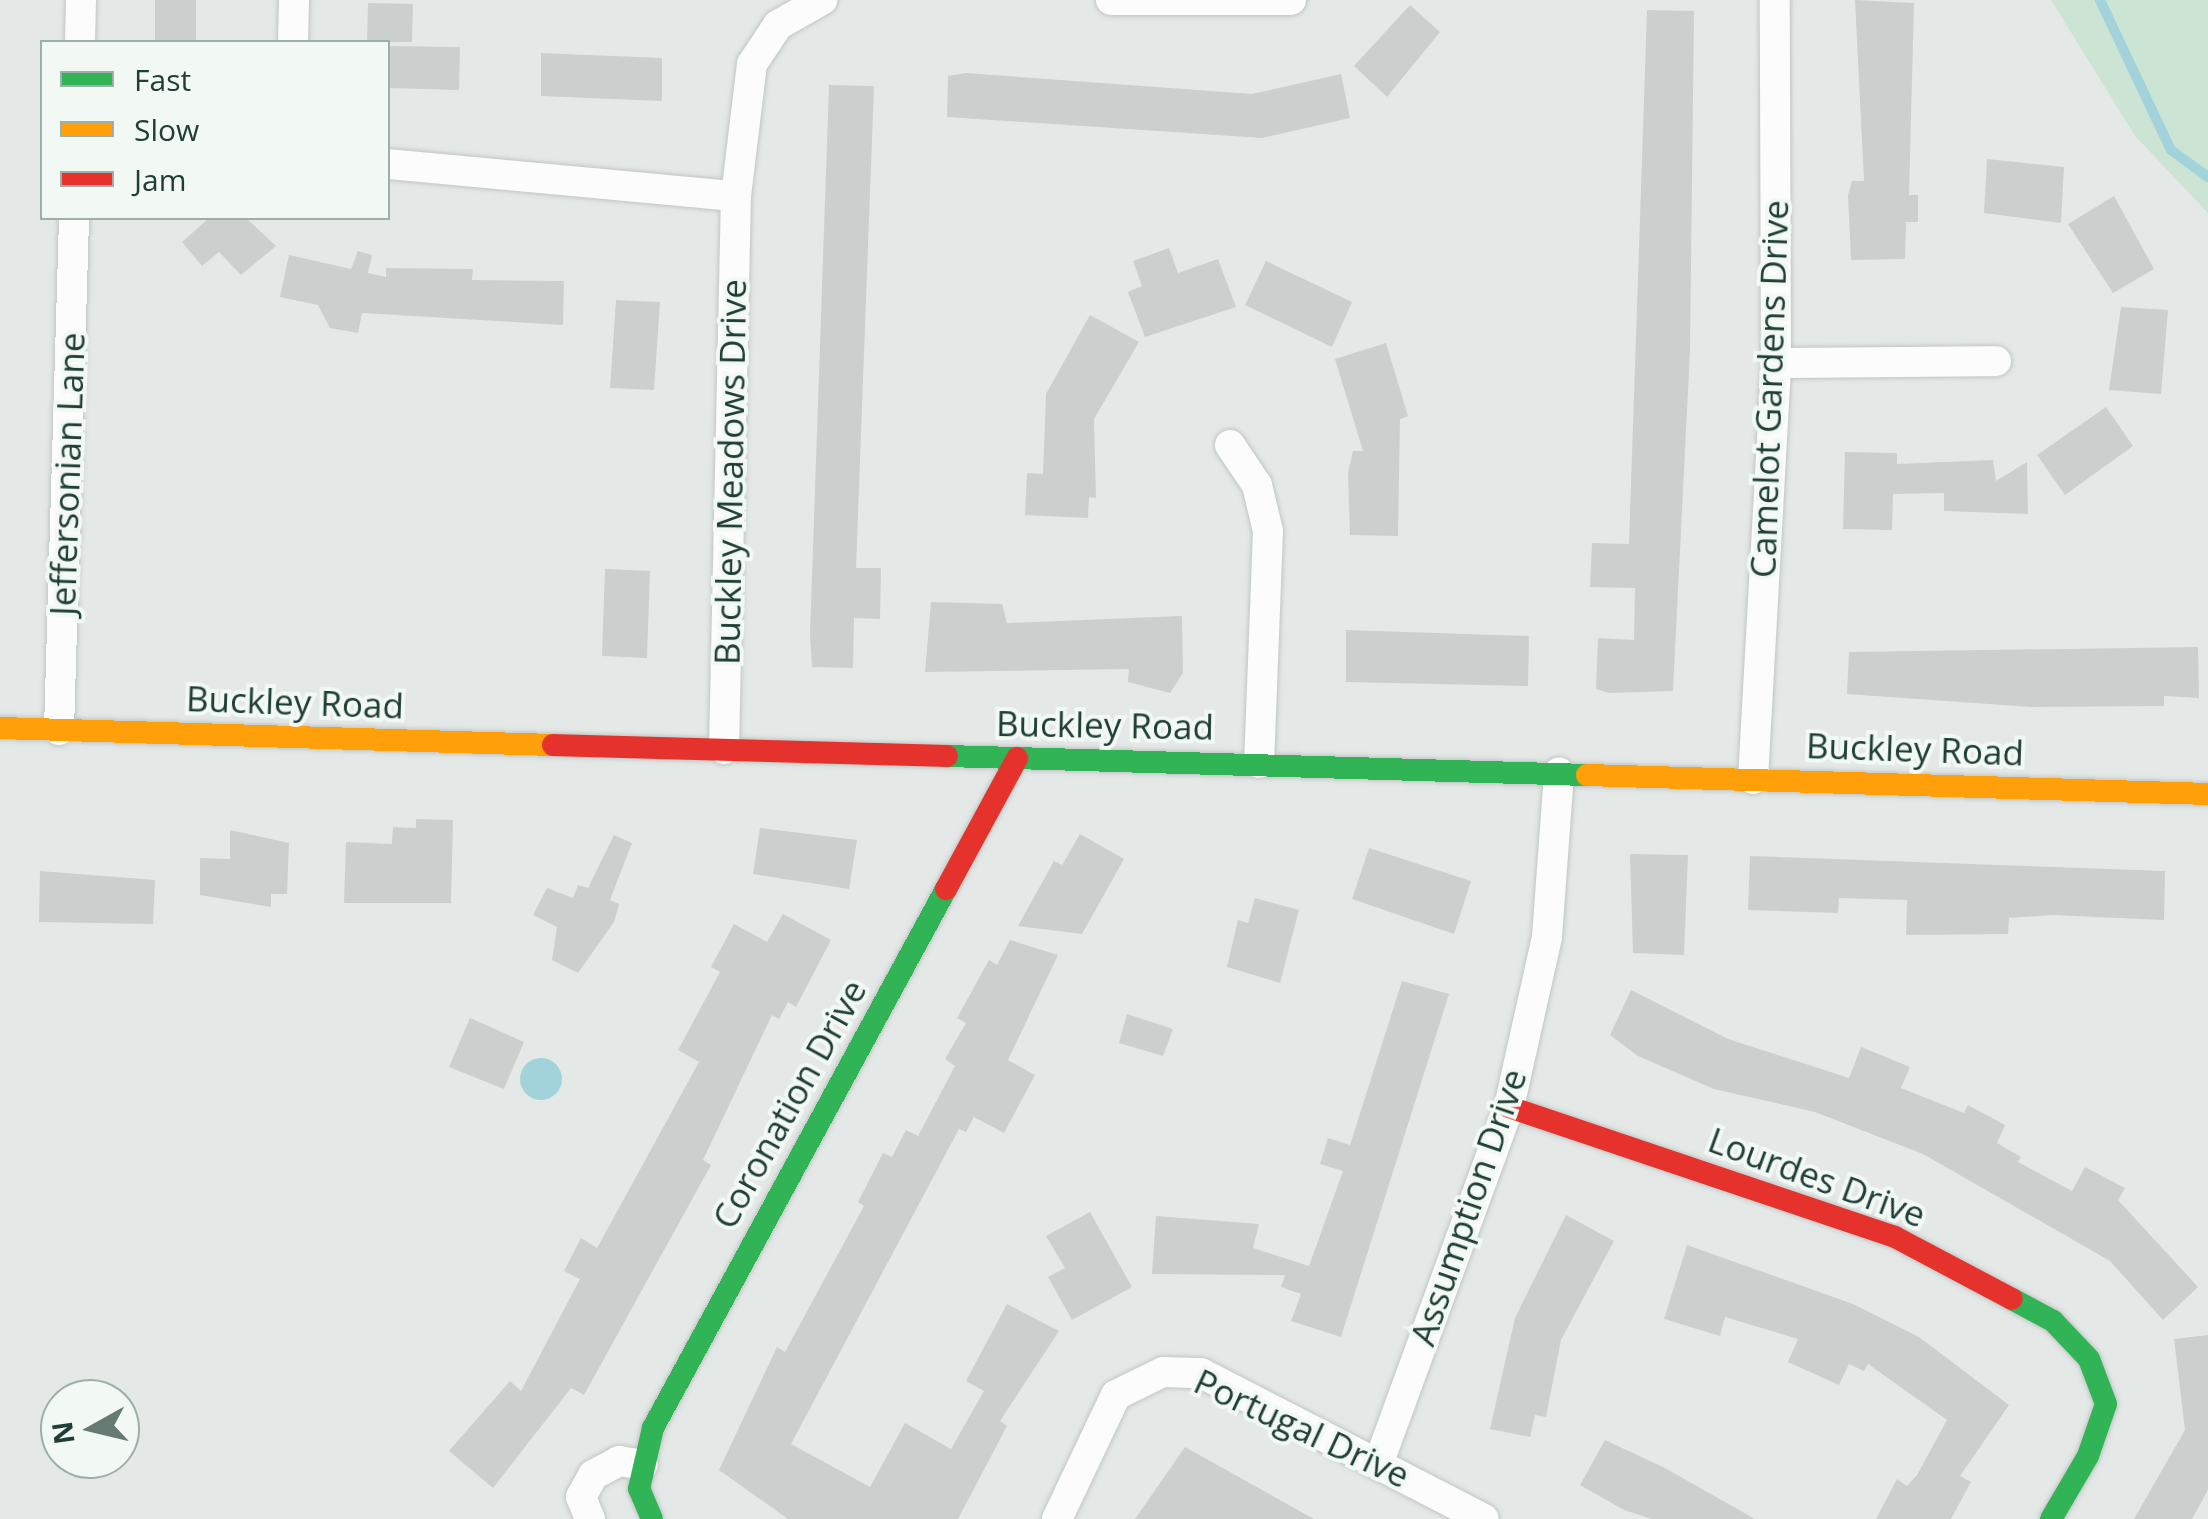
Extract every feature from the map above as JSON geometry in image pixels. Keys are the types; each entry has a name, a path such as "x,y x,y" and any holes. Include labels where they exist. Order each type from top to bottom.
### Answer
{"street":[{"path":"80,40 81,0"},
{"path":"294,0 294,40"},
{"name":"Buckley Meadows Drive","path":"724,749 736,196 752,64 778,25 822,0"},
{"path":"1111,0 1291,0"},
{"name":"Camelot Gardens Drive","path":"1753,778 1776,362 1775,0"},
{"path":"390,164 736,196"},
{"name":"Jeffersonian Lane","path":"59,730 74,220"},
{"path":"1776,362 1996,361"},
{"path":"1230,445 1256,485 1268,530 1259,763"},
{"name":"Buckley Road","path":"0,728 2208,794"},
{"name":"Coronation Drive","path":"641,1477 653,1428 1017,758"},
{"name":"Assumption Drive","path":"1380,1459 1509,1107 1547,936 1559,772"},
{"name":"Lourdes Drive","path":"1509,1107 1896,1237 2054,1321 2090,1359 2106,1404 2088,1456 2051,1519"},
{"name":"Portugal Drive","path":"1057,1519 1116,1395 1162,1372 1201,1373 1380,1459 1484,1519"},
{"path":"590,1519 580,1496 594,1475 619,1461 641,1477 652,1519"}],"green space":[{"path":"2051,0 2208,0 2208,213 2135,136"}],"water":[{"path":"541,1058 556,1064 562,1079 556,1094 541,1100 526,1094 520,1079 526,1064"}],"building":[{"path":"155,0 196,0 196,40 155,40"},
{"path":"1855,0 1914,3 1909,195 1918,195 1918,222 1906,222 1905,259 1851,260 1848,195 1852,181 1864,181"},
{"path":"368,3 413,4 412,42 367,40"},
{"path":"1410,5 1440,32 1387,97 1354,66"},
{"path":"1647,10 1694,11 1690,351 1673,691 1609,693 1596,689 1598,638 1634,640 1635,588 1590,587 1592,543 1629,544"},
{"path":"390,46 460,47 459,90 390,88"},
{"path":"541,53 662,58 662,101 541,96"},
{"path":"966,73 1252,94 1341,74 1350,118 1262,138 947,117 948,76"},
{"path":"829,85 874,86 856,568 881,568 880,619 854,618 853,668 812,667 810,634"},
{"path":"1987,159 2064,167 2061,223 1984,213"},
{"path":"2114,196 2154,269 2113,293 2068,224"},
{"path":"207,220 248,220 276,246 241,275 219,252 202,266 182,242"},
{"path":"1169,248 1178,273 1218,259 1236,307 1145,337 1128,292 1142,286 1133,261"},
{"path":"358,251 372,255 368,273 386,277 386,268 473,269 472,280 564,281 563,325 362,313 358,333 330,328 318,305 280,297 289,255 351,269"},
{"path":"1266,261 1352,302 1332,347 1245,305"},
{"path":"616,300 660,302 654,390 610,388"},
{"path":"2121,307 2168,310 2161,394 2109,390"},
{"path":"1090,315 1139,342 1094,419 1096,498 1089,497 1088,518 1025,515 1027,473 1043,474 1046,394"},
{"path":"1386,343 1408,416 1400,419 1398,536 1350,535 1348,473 1353,451 1363,451 1335,359"},
{"path":"2106,407 2133,446 2065,495 2037,455"},
{"path":"1845,452 1897,453 1897,464 1993,460 1996,481 2027,462 2028,514 1944,511 1944,493 1893,494 1892,530 1843,529"},
{"path":"605,569 650,571 647,658 602,656"},
{"path":"931,602 1002,604 1007,623 1182,616 1183,673 1170,693 1128,682 1129,669 925,672"},
{"path":"1346,630 1529,636 1528,686 1346,682"},
{"path":"2198,647 2199,698 2164,696 2164,706 2031,707 1847,694 1849,652"},
{"path":"416,819 453,820 451,903 344,903 346,842 392,844 393,827 416,828"},
{"path":"760,828 857,840 849,889 753,874"},
{"path":"230,830 289,843 287,894 271,894 271,907 200,895 200,858 230,859"},
{"path":"1080,834 1124,859 1082,934 1018,926 1054,861 1062,865"},
{"path":"614,835 632,843 610,900 619,904 614,922 578,973 552,960 557,927 533,915 547,888 573,898 578,885 588,888"},
{"path":"1369,848 1471,881 1454,934 1352,899"},
{"path":"1630,854 1688,855 1684,955 1633,953"},
{"path":"1750,856 2165,871 2164,920 2052,915 2009,918 2008,934 1906,935 1907,900 1839,898 1838,913 1748,910"},
{"path":"40,871 155,880 153,924 39,922"},
{"path":"1255,898 1299,910 1280,983 1227,967 1238,920 1248,923"},
{"path":"783,914 831,940 796,1007 788,1002 779,1019 772,1015 703,1160 711,1165 584,1395 571,1388 493,1488 449,1451 510,1381 521,1391 580,1279 564,1271 581,1238 597,1248 699,1062 678,1050 720,972 711,967 734,924 767,942"},
{"path":"1010,940 1058,955 1008,1060 1035,1075 1004,1133 974,1117 966,1132 959,1129 791,1444 870,1487 905,1423 951,1449 984,1391 966,1381 1007,1304 1059,1331 1000,1421 1007,1426 958,1519 788,1519 719,1470 777,1347 785,1352 864,1206 858,1202 883,1153 892,1157 906,1130 918,1136 955,1066 945,1059 966,1023 957,1018 989,960 997,965"},
{"path":"1402,981 1449,994 1341,1337 1291,1321 1301,1294 1281,1287 1285,1275 1152,1274 1156,1216 1259,1224 1253,1248 1309,1266 1343,1171 1320,1164 1328,1138 1350,1145"},
{"path":"1631,990 1728,1039 1849,1078 1861,1047 1910,1067 1901,1088 1964,1113 1968,1105 2005,1125 1997,1143 2021,1157 2018,1162 2072,1191 2085,1167 2125,1188 2118,1200 2198,1287 2163,1320 2110,1261 1923,1154 1815,1112 1714,1089 1638,1056 1610,1035"},
{"path":"1127,1014 1173,1029 1163,1056 1119,1043"},
{"path":"470,1018 524,1042 504,1089 449,1067"},
{"path":"1090,1212 1132,1287 1072,1320 1048,1277 1065,1268 1046,1236"},
{"path":"1566,1215 1614,1241 1561,1340 1546,1417 1535,1415 1530,1437 1490,1429 1515,1318"},
{"path":"1687,1245 1853,1304 1919,1337 2009,1405 1960,1476 1971,1482 1951,1519 1876,1519 1897,1479 1907,1486 1917,1475 1947,1420 1868,1364 1864,1371 1849,1364 1839,1385 1788,1362 1798,1339 1725,1317 1720,1336 1664,1319"},
{"path":"2208,1335 2208,1490 2192,1519 2134,1519 2185,1430 2174,1339"},
{"path":"1605,1440 1665,1468 1755,1519 1652,1519 1624,1510 1580,1485"},
{"path":"1185,1447 1314,1519 1135,1519"}],"waterway":[{"path":"2100,0 2171,150 2208,177"}],"traffic: fast":[{"path":"947,756 1587,775"},
{"path":"652,1519 639,1489 653,1428 946,889"},
{"path":"2012,1299 2053,1321 2089,1359 2106,1404 2088,1456 2051,1519"}],"traffic: slow":[{"path":"0,728 553,745"},
{"path":"1587,775 2208,794"}],"traffic: jam":[{"path":"553,745 947,756"},
{"path":"946,889 1017,758"},
{"path":"1509,1107 1895,1237 2012,1299"}]}
